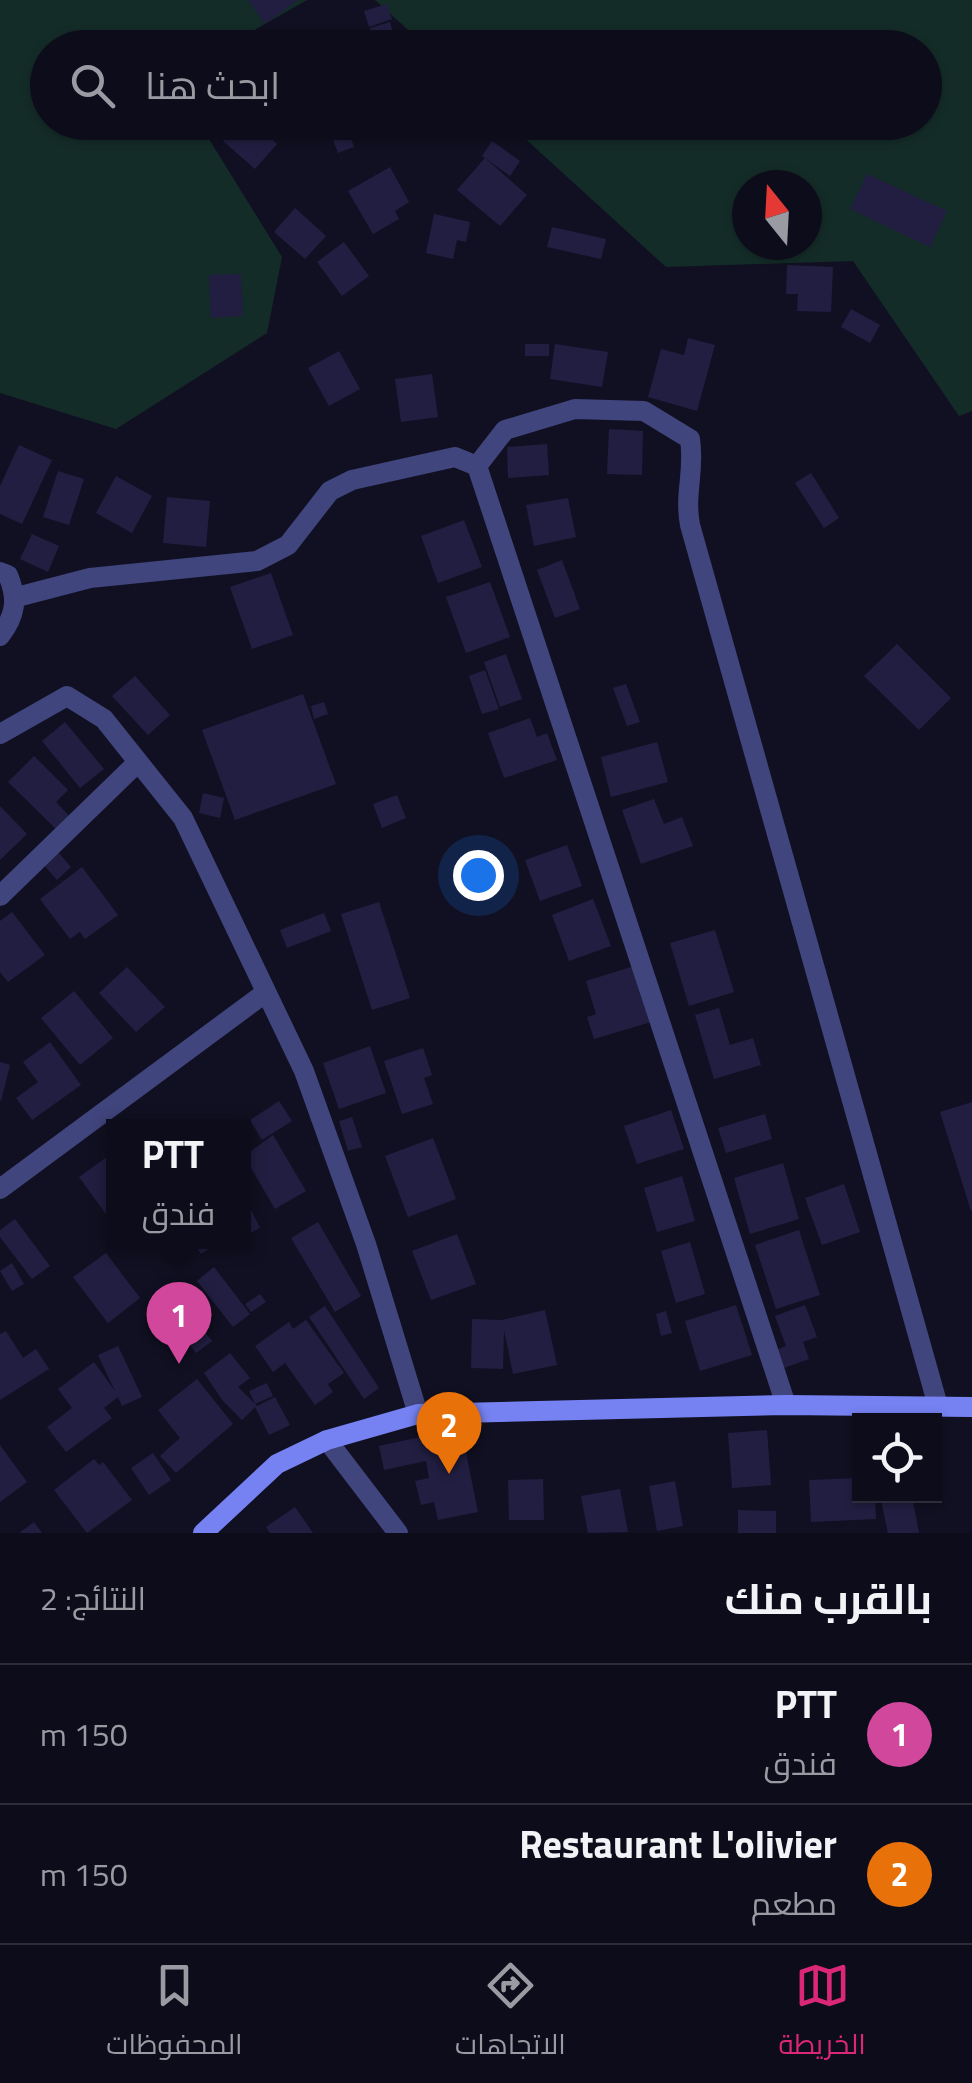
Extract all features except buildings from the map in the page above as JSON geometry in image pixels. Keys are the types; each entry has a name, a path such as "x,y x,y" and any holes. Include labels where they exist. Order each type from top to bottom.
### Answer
{"main road":[{"path":"204,1533 276,1464 326,1440 418,1414 786,1405 972,1407"}],"street":[{"path":"477,466 506,430 575,409 644,412 690,439 695,471 685,500 690,525 938,1406"},
{"path":"16,596 90,578 257,561 288,545 330,491 352,480 454,457 477,466"},
{"path":"477,466 786,1405"},
{"path":"0,572 8,575 16,596 11,622 0,636"},
{"path":"0,734 67,696 104,719 183,818 304,1072 366,1244 418,1414"},
{"path":"0,896 137,763"},
{"path":"0,1189 265,993"},
{"path":"326,1440 398,1533"}],"green space":[{"path":"0,0 307,0 255,30 30,30 30,140 210,140 282,257 267,333 116,429 0,393"},
{"path":"375,0 972,0 972,411 959,416 853,261 666,267 527,140 942,140 942,30 408,30"}],"place":[{"name":"PTT","path":"179,1364"},
{"name":"Restaurant L'olivier","path":"449,1474"}]}
